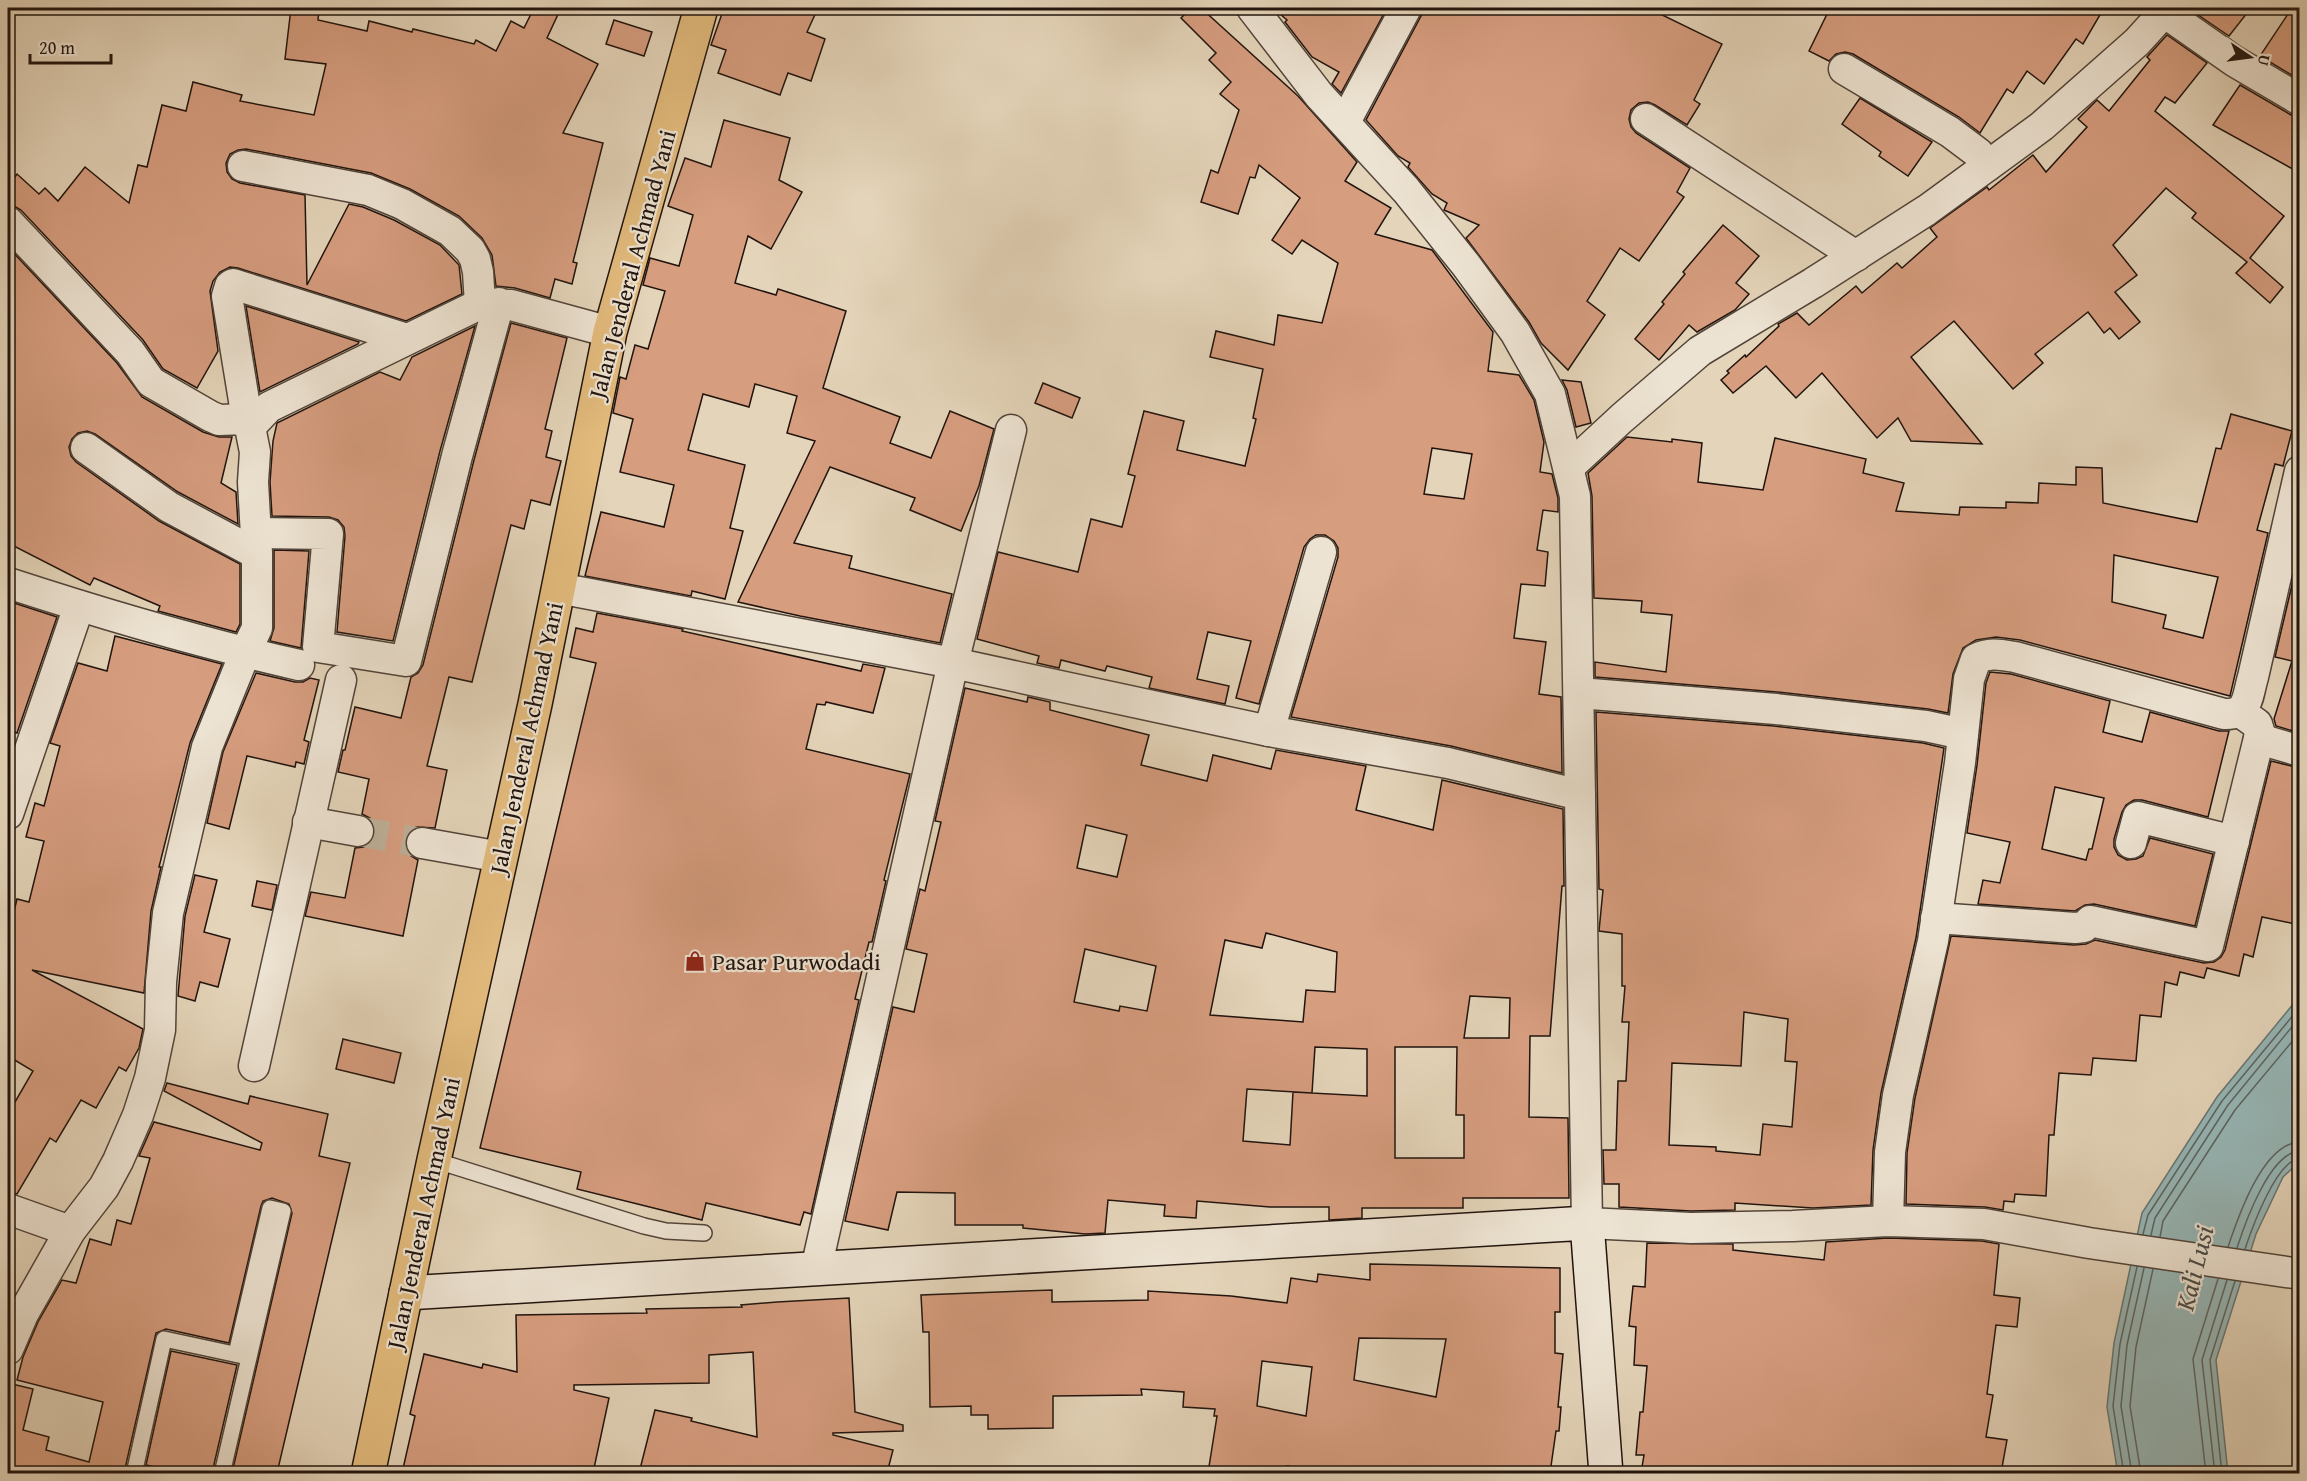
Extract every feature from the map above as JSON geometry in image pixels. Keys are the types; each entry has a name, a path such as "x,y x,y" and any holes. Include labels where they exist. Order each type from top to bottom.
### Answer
{"main road":[{"name":"Jalan Jenderal Achmad Yani","path":"368,1473 535,704 610,332 701,8"},
{"path":"406,1293 1587,1223 1606,1473"}],"street":[{"path":"1252,8 1319,95 1406,190 1466,265 1515,332 1550,394 1575,495 1587,1223 1691,1228 1888,1221 1984,1224 2089,1243 2297,1273"},
{"path":"1345,122 1406,8"},
{"path":"1569,467 1700,351 1927,210 2042,126 2137,42 2166,10 2234,61 2300,100"},
{"path":"1844,69 1950,132 1978,153 1987,166"},
{"path":"1646,119 1856,256"},
{"path":"86,448 169,507 256,544 328,534 318,647 406,660 457,456 489,304 475,259 470,249 450,231 402,204 368,190 243,166"},
{"path":"8,222 130,352 151,382 219,420 249,423 269,407 407,339 489,304 610,332"},
{"path":"8,1350 23,1314 70,1231 104,1187 138,1115 150,1078 160,1030 161,982 168,913 207,747 257,628 253,482 255,452 227,296 230,286 233,284 407,339"},
{"path":"816,1269 953,663 1011,430"},
{"path":"1888,1221 1890,1152 1898,1095 1936,918 1969,679 1976,659 1982,655 1993,654 2015,657 2224,714 2241,712 2246,703 2295,519 2300,471"},
{"path":"1269,731 1321,552"},
{"path":"8,583 79,606 245,653 299,665"},
{"path":"558,588 953,663 1269,731 1448,763 1580,795"},
{"path":"8,814 79,606"},
{"path":"254,1066 341,680"},
{"path":"1579,693 1776,709 1926,726 1963,734"},
{"path":"1936,918 2075,928 2084,927 2090,921 2208,946 2260,734 2257,724 2241,712"},
{"path":"2259,739 2300,751"},
{"path":"2131,843 2138,817 2234,841"},
{"path":"308,822 358,831"},
{"path":"422,843 501,857"},
{"path":"8,1209 70,1231"}],"lane":[{"path":"435,1160 644,1226 666,1231 704,1233"},
{"path":"222,1473 242,1356 270,1208 284,1211 242,1356"},
{"path":"134,1473 164,1339 242,1356"}],"water":[{"name":"Kali Lusi","path":"2299,1000 2299,1162 2283,1177 2256,1234 2216,1360 2228,1473 2118,1474 2107,1407 2114,1343 2142,1213 2217,1097 2294,1003"}],"building":[{"path":"291,8 319,10 318,20 367,31 369,21 474,44 476,40 496,51 511,21 524,28 534,8 561,8 547,38 598,64 563,133 603,143 573,262 577,263 572,284 555,279 550,298 515,288 496,286 492,255 482,238 459,216 410,189 371,173 246,149 238,150 230,154 226,163 227,172 232,179 240,183 305,195 307,285 349,204 363,207 394,220 440,245 459,265 462,294 406,321 230,267 220,272 213,281 210,291 218,351 197,388 163,369 143,340 21,210 8,205 8,186 17,174 39,194 45,188 58,201 85,167 129,203 138,165 147,167 162,105 186,111 193,82 242,95 240,101 314,115 326,64 285,59"},
{"path":"724,8 818,8 807,32 825,39 811,81 788,73 780,95 718,73 726,50 711,45"},
{"path":"1191,8 1201,8 1298,96 1357,162 1345,181 1391,208 1375,234 1432,250 1493,332 1488,371 1519,375 1534,400 1544,442 1540,472 1552,474 1558,498 1558,512 1543,510 1537,550 1548,552 1545,586 1521,584 1514,638 1546,642 1539,694 1561,697 1562,773 1451,746 1291,717 1338,557 1338,548 1334,541 1325,535 1316,535 1304,547 1259,704 1236,698 1251,641 1208,632 1197,679 1229,686 1225,704 1149,688 1152,677 1107,666 1105,671 1061,660 1059,668 1037,663 1039,656 977,639 998,552 1078,572 1091,519 1122,527 1135,476 1128,474 1144,411 1184,421 1177,450 1245,466 1256,419 1253,418 1263,369 1210,357 1216,331 1274,345 1278,315 1322,323 1338,263 1302,240 1292,254 1272,240 1300,198 1259,165 1255,178 1250,177 1238,214 1201,202 1211,170 1218,173 1239,110 1220,94 1231,82 1209,60 1216,53 1181,18","holes":["1432,448 1472,454 1464,499 1424,494"]},
{"path":"1273,8 1387,8 1341,93 1332,84 1339,72 1312,57 1285,22 1287,20"},
{"path":"1423,8 1648,8 1722,44 1694,100 1700,104 1687,125 1648,102 1639,103 1631,110 1629,119 1636,133 1690,168 1677,192 1684,197 1639,261 1620,248 1587,301 1605,315 1568,370 1541,343 1529,322 1466,238 1479,225 1444,210 1447,203 1432,194 1408,167 1410,163 1398,156 1366,120 1421,16"},
{"path":"1830,8 2104,8 2083,44 2076,39 2044,84 2027,71 2013,93 2007,89 1980,133 1959,117 1853,54 1845,52 1836,54 1829,61 1809,51"},
{"path":"2188,8 2251,8 2229,36"},
{"path":"2292,8 2300,8 2300,80 2260,56"},
{"path":"614,20 652,32 644,56 606,44"},
{"path":"2167,35 2207,63 2175,103 2165,97 2155,111 2284,216 2250,258 2283,287 2270,303 2236,273 2247,262 2192,218 2196,213 2166,188 2113,245 2137,275 2115,292 2140,322 2119,339 2110,328 2104,333 2088,312 2035,354 2043,363 2013,389 1954,321 1911,357 1982,444 1911,441 1898,418 1877,438 1822,373 1796,398 1766,366 1733,393 1721,380 1729,373 1727,371 1745,355 1746,357 1779,326 1778,324 1797,313 1809,325 1856,286 1862,293 1897,263 1902,268 1937,237 1930,228 1987,187 1989,190 2033,155 2046,172 2087,127 2078,119 2097,100 2109,111 2150,60 2147,57"},
{"path":"2240,85 2291,115 2300,117 2300,173 2213,125"},
{"path":"1860,98 1932,142 1908,176 1879,156 1881,152 1842,124"},
{"path":"724,120 790,138 779,180 802,192 771,249 748,236 735,283 776,295 778,289 846,311 823,388 900,417 890,443 931,458 950,411 994,429 979,486 961,531 910,510 915,498 830,467 794,543 852,556 849,568 952,594 940,643 738,602 815,441 787,433 797,396 755,384 749,407 703,394 688,450 745,465 730,528 743,531 725,599 692,591 691,596 585,576 601,512 664,527 674,485 620,472 633,419 613,413 620,377 626,379 635,345 648,349 665,291 643,285 650,258 679,266 693,215 668,206 685,158 711,167"},
{"path":"1723,225 1759,256 1736,283 1749,294 1735,310 1697,332 1689,325 1659,360 1635,339 1664,304 1662,302 1685,274 1683,272"},
{"path":"8,247 117,363 142,397 203,432 219,437 232,437 221,483 236,492 238,524 178,492 95,434 87,431 78,433 72,439 69,447 71,456 76,462 159,521 240,564 240,624 236,632 158,611 160,606 94,578 90,585 8,543"},
{"path":"246,306 359,342 260,392"},
{"path":"511,323 567,338 545,429 552,431 546,457 561,461 550,505 531,500 524,529 511,525 472,682 449,677 427,766 447,770 435,828 416,827 408,832 405,841 406,849 418,860 403,936 305,916 311,892 345,898 355,848 371,843 375,835 374,825 370,818 362,814 369,779 338,772 343,750 345,750 355,707 401,718 411,677 418,673 423,665"},
{"path":"475,326 440,451 393,641 337,632 344,527 338,520 329,517 272,516 270,482 273,441 277,423 380,372 400,380 412,357"},
{"path":"1562,380 1581,382 1591,423 1576,427 1567,390"},
{"path":"1043,383 1080,398 1072,418 1035,403"},
{"path":"2231,414 2292,431 2283,466 2275,464 2257,530 2268,533 2230,696 2020,640 1996,637 1976,640 1963,648 1953,674 1948,713 1777,692 1595,677 1595,662 1666,672 1672,615 1641,612 1642,601 1594,598 1592,496 1588,473 1627,437 1702,443 1698,482 1763,490 1775,438 1866,459 1863,473 1904,483 1896,511 1959,515 1960,507 2006,508 2006,502 2038,503 2039,483 2076,485 2076,467 2102,468 2103,503 2197,522 2216,448 2221,449","holes":["2114,555 2218,577 2203,638 2163,628 2166,615 2112,602"]},
{"path":"274,550 309,551 301,648 270,641 274,628"},
{"path":"2300,551 2300,733 2276,726 2274,719 2292,661 2275,657"},
{"path":"8,601 57,617 17,733 8,730"},
{"name":"Pasar Purwodadi","path":"597,613 683,629 682,631 861,671 863,664 885,668 873,713 826,702 825,705 817,704 806,749 910,774 884,880 886,881 872,942 869,942 855,999 859,1000 811,1214 804,1212 800,1225 706,1203 702,1220 577,1189 581,1172 480,1148 596,663 570,657 576,628 593,632"},
{"path":"115,636 222,664 190,743 159,867 161,867 151,911 144,993 32,970 143,1029 139,1048 126,1071 119,1067 96,1108 81,1100 56,1142 50,1138 17,1194 8,1192 8,1114 33,1071 8,1056 8,936 17,899 29,902 44,841 26,837 35,803 44,806 60,746 50,743 78,663 107,671"},
{"path":"1990,672 2011,674 2110,701 2103,732 2142,742 2150,712 2219,731 2229,731 2208,817 2134,800 2126,805 2122,812 2114,839 2114,847 2118,855 2127,860 2143,856 2150,838 2213,854 2195,926 2094,904 2085,905 2075,911 1978,904 1983,880 2000,883 2010,842 1967,833 1986,683","holes":["2055,787 2104,798 2092,849 2089,849 2086,860 2042,849"]},
{"path":"256,673 295,682 303,682 310,678 319,680 304,740 309,742 304,764 296,762 295,767 247,756 229,829 207,823 223,752"},
{"path":"965,688 1027,702 1028,697 1050,702 1050,710 1149,735 1141,765 1207,781 1213,755 1271,769 1276,750 1366,766 1356,810 1433,830 1442,780 1563,809 1564,886 1562,886 1550,1036 1530,1036 1529,1117 1568,1118 1569,1198 1463,1198 1463,1208 1362,1208 1362,1218 1329,1220 1329,1207 1270,1207 1197,1201 1196,1218 1164,1216 1165,1205 1108,1200 1105,1233 1085,1234 1023,1228 1023,1225 955,1225 955,1193 897,1192 888,1230 845,1221 893,1007 914,1012 927,954 906,949 920,889 925,891 941,822 935,821","holes":["1086,825 1127,835 1117,877 1077,868","1266,933 1337,952 1335,992 1306,990 1303,1022 1210,1015 1225,940 1262,948","1085,949 1156,966 1147,1011 1120,1006 1119,1011 1074,1002","1470,996 1510,998 1509,1038 1464,1038","1315,1047 1367,1049 1367,1096 1293,1092 1290,1145 1243,1141 1247,1089 1312,1093","1395,1047 1457,1047 1456,1115 1464,1115 1464,1158 1395,1158"]},
{"path":"1596,712 1774,726 1923,743 1944,748 1916,938 1881,1093 1873,1150 1871,1205 1813,1208 1735,1203 1735,1210 1691,1211 1619,1207 1619,1184 1604,1184 1603,1150 1616,1150 1618,1081 1626,1081 1629,1022 1622,1022 1625,986 1622,986 1622,934 1599,931 1603,890 1599,889","holes":["1744,1012 1788,1019 1785,1061 1797,1062 1792,1127 1763,1124 1760,1155 1716,1151 1716,1147 1669,1145 1672,1063 1741,1066"]},
{"path":"2271,761 2300,768 2300,925 2262,917 2253,957 2244,954 2239,976 2207,968 2204,978 2180,972 2177,985 2165,982 2161,1017 2140,1015 2136,1061 2093,1058 2091,1075 2059,1073 2054,1135 2049,1135 2046,1196 2015,1194 2014,1202 2004,1201 2003,1210 1985,1207 1906,1204 1907,1153 1915,1098 1951,936 2074,945 2086,944 2095,940 2204,963 2214,962 2225,950"},
{"path":"195,875 217,880 204,932 230,939 218,987 200,982 195,1001 178,996 185,916"},
{"path":"257,881 277,885 272,910 252,906"},
{"path":"343,1039 401,1053 394,1083 336,1069"},
{"path":"167,1083 248,1104 250,1096 328,1114 319,1156 350,1163 277,1473 232,1473 292,1213 289,1204 272,1198 263,1201 261,1206 229,1343 166,1329 156,1333 124,1473 8,1473 8,1383 33,1389 23,1430 49,1437 46,1450 89,1462 103,1402 17,1380 23,1357 38,1322 62,1280 76,1283 90,1239 111,1245 117,1220 131,1224 150,1158 139,1156 154,1122 260,1150 262,1143 164,1091"},
{"path":"1888,1238 1982,1241 1999,1244 1994,1295 2020,1298 2017,1327 1996,1325 1987,1394 1993,1395 1986,1437 2007,1440 2001,1473 1941,1470 1941,1473 1641,1473 1644,1455 1636,1455 1647,1366 1634,1365 1636,1327 1629,1326 1633,1286 1645,1287 1647,1243 1733,1244 1733,1250 1824,1260 1826,1242"},
{"path":"1370,1264 1560,1268 1560,1312 1555,1312 1555,1353 1563,1354 1558,1407 1561,1407 1559,1431 1556,1431 1550,1473 1325,1473 1287,1466 1286,1473 1208,1473 1217,1416 1214,1416 1215,1409 1183,1407 1184,1392 1141,1389 1142,1395 1053,1396 1053,1428 988,1429 988,1415 971,1415 971,1406 930,1407 929,1332 923,1332 921,1295 1052,1290 1052,1302 1148,1300 1148,1291 1231,1296 1287,1303 1291,1278 1317,1282 1318,1274 1370,1280","holes":["1359,1338 1446,1339 1436,1397 1354,1380","1262,1361 1312,1367 1306,1416 1257,1406"]},
{"path":"849,1298 855,1412 903,1425 903,1431 833,1433 833,1435 893,1450 887,1473 639,1473 655,1410 757,1437 753,1352 709,1355 709,1383 574,1385 574,1390 609,1398 593,1473 402,1473 415,1416 410,1414 424,1354 482,1368 483,1364 517,1372 516,1315 647,1313 646,1309 742,1307 741,1305"},
{"path":"171,1351 237,1365 212,1473 183,1473 146,1465"}],"tunnel":[{"path":"358,831 422,843"}],"place":[{"name":"Pasar Purwodadi","path":"695,961"}]}
